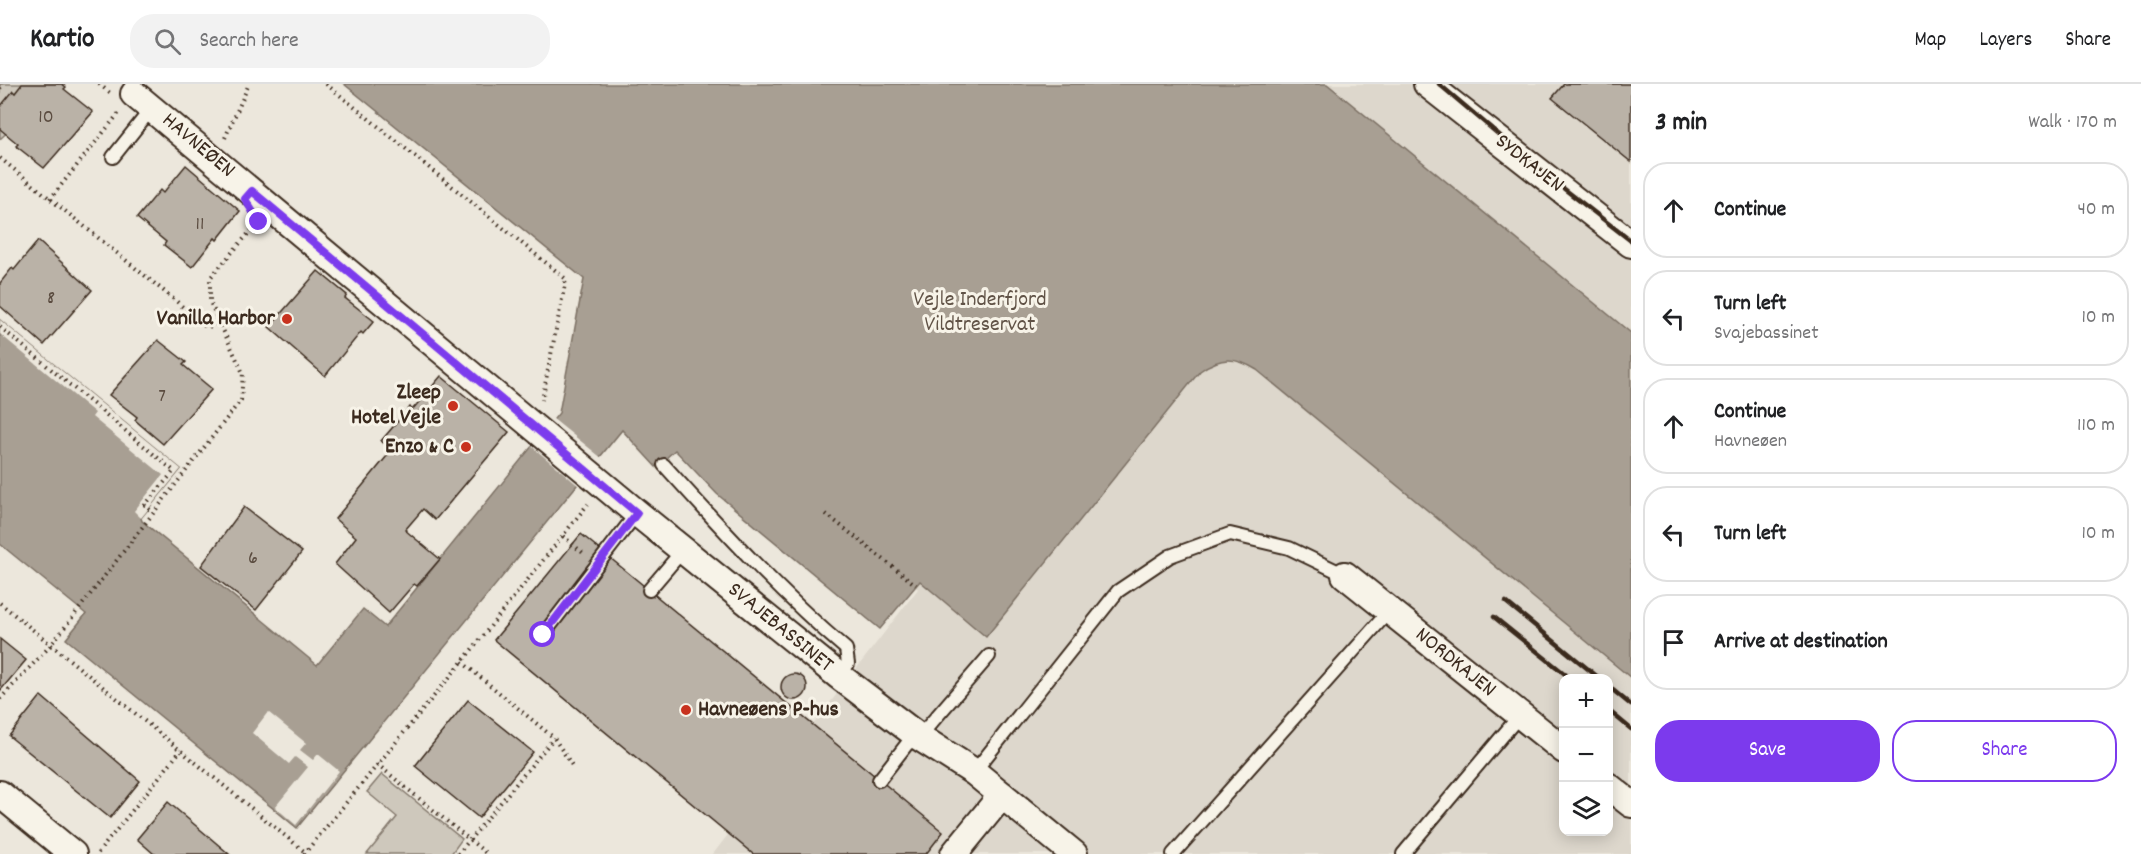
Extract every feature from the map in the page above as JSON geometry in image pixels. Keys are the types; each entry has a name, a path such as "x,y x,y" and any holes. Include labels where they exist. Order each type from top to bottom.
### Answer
{"street":[{"name":"SYDKAJEN","path":"1427,84 1631,244"},
{"name":"HAVNEØEN","path":"137,102 252,191 599,480"},
{"name":"SVAJEBASSINET","path":"599,480 839,676 919,737 974,772 1074,854"},
{"name":"NORDKAJEN","path":"1346,575 1559,747"},
{"path":"1613,790 1631,804"},
{"path":"0,794 73,854"},
{"path":"954,854 1002,795"}],"lane":[{"path":"113,157 137,102"},
{"path":"664,465 717,524 812,620 846,649 848,664 839,676"},
{"path":"543,635 637,513"},
{"path":"974,772 1118,591 1170,556 1230,534 1289,548 1346,575"},
{"path":"649,590 683,550"},
{"path":"1173,854 1390,610"},
{"path":"879,780 907,744 919,737 989,656"},
{"path":"1403,854 1520,715"}],"path":[{"path":"0,88 4,84"},
{"path":"215,161 249,84"},
{"path":"326,84 566,279 542,401 533,425"},
{"path":"50,199 137,102"},
{"path":"0,158 207,328 219,322"},
{"path":"0,699 51,645 241,400 243,373 210,302 210,278 259,222 245,199 252,191"},
{"path":"0,327 174,471 145,505 152,515"},
{"path":"0,603 304,853 462,662 599,480"},
{"path":"826,514 916,585"},
{"path":"462,662 554,738 573,767"},
{"path":"458,854 554,738"},
{"path":"98,854 181,750"},
{"path":"377,764 487,854"}],"shaded area":[{"path":"0,84 58,84 0,139"},
{"name":"Vejle Inderfjord Vildtreservat","path":"344,84 1327,84 1631,333 1631,678 1257,370 1228,360 1215,363 1200,371 986,637 920,581 880,629 717,494 675,450 656,467 622,430 297,828 66,639 86,614 0,544 0,320 181,469 141,518 142,521 317,665 363,609 385,627 559,413 584,279"},
{"path":"750,84 1631,84 1631,854 713,854 918,589 730,424"},
{"path":"382,774 462,839 451,854 367,854 397,817 367,792"}],"pier":[{"path":"0,320 181,469 141,518 134,511 163,475 92,417 95,413 0,334"},
{"path":"552,418 603,459 580,487 530,445"},
{"path":"268,712 306,743 300,750 313,760 318,754 339,771 296,825 275,807 308,767 295,757 289,764 252,733"}],"building":[{"path":"22,84 62,84 66,87 64,89 93,112 44,168 16,146 18,144 0,129 0,107"},
{"path":"1564,84 1631,84 1631,162 1552,98"},
{"path":"186,165 240,211 192,267 164,245 166,242 137,218 160,190 163,193"},
{"path":"38,241 92,290 44,345 0,306 0,283"},
{"path":"318,271 347,295 345,298 374,321 363,334 361,332 325,376 269,327"},
{"path":"158,340 186,362 183,365 212,389 163,444 135,420 137,417 109,395"},
{"path":"441,376 509,432 435,520 423,509 405,530 440,559 417,586 414,584 389,613 335,564 356,537 335,519 392,450 381,441"},
{"path":"244,507 302,552 256,610 201,566"},
{"name":"Havneøens P-hus","path":"581,534 943,832 926,854 753,854 494,640"},
{"path":"0,639 26,660 0,691"},
{"path":"794,674 803,678 807,687 803,696 794,700 785,696 781,687 785,678"},
{"path":"41,696 140,781 110,818 9,736"},
{"path":"468,700 533,752 479,818 415,766"},
{"path":"168,802 229,854 154,854 137,839"}],"railway":[{"path":"1439,84 1549,177 1631,241"},
{"path":"1506,602 1594,674"},
{"path":"1494,617 1565,674"},
{"path":"1613,690 1631,705"},
{"path":"1613,714 1631,729"}],"place":[{"name":"Vanilla Harbor","path":"287,319"},
{"name":"Zleep Hotel Vejle","path":"453,406"},
{"name":"Enzo & C","path":"466,447"},
{"name":"Havneøens P-hus","path":"686,710"}],"route":[{"path":"259,222 245,199 252,191 637,513 543,635"}]}
